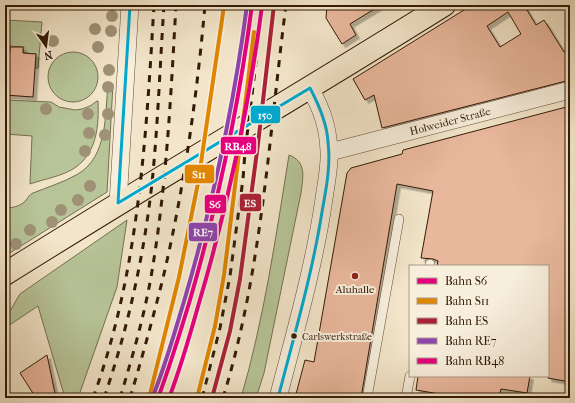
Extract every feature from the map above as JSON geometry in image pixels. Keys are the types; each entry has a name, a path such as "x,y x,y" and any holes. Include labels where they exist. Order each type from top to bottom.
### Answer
{"main road":[{"path":"5,274 118,203 310,88 444,5"}],"street":[{"path":"118,203 130,5"},
{"path":"278,398 305,295 319,230 330,152 324,116 320,105 310,88"},
{"name":"Holweider Straße","path":"330,152 570,90"}],"lane":[{"path":"366,398 399,219"},
{"path":"406,398 410,377"}],"green space":[{"path":"5,20 42,22 38,68 35,68 36,54 23,53 24,47 10,46 10,52 5,51"},
{"path":"68,52 78,52 91,59 98,72 98,82 91,95 78,102 68,102 59,98 52,91 48,82 48,72 52,63 59,56"},
{"path":"108,84 113,84 107,192 5,256 5,208 20,205 33,193 78,174 88,166 95,157 103,134"},
{"path":"5,100 51,102 59,107 75,110 90,106 98,101 98,119 95,137 88,154 83,161 76,167 60,175 30,184 32,136 5,134"},
{"path":"289,155 295,158 301,166 303,176 301,193 264,373 256,398 241,398 263,308"},
{"path":"127,220 117,287 78,398 65,398 38,306 5,328 5,314 10,311 20,294"}],"building":[{"path":"327,5 381,5 350,24 356,35 342,44 326,18"},
{"path":"472,5 524,5 536,25 544,20 564,52 570,50 570,80 382,128 374,95 365,100 353,79","holes":["508,12 521,34 500,47 487,26"]},
{"path":"10,47 23,47 23,53 36,54 33,97 5,95 5,52 10,52"},
{"path":"570,106 570,382 548,378 549,265 437,265 438,261 421,258 433,191 397,184 361,398 295,398 305,360 314,362 347,173 351,168 402,154 403,150"},
{"path":"47,355 56,398 36,398 20,373"},
{"path":"418,377 530,377 527,393 501,389 499,398 463,398 416,390"}],"railway":[{"path":"93,398 121,302 138,204 148,105 154,5"},
{"path":"104,398 128,318 140,265 149,210 154,161 164,5"},
{"path":"120,398 143,316 158,233 168,135 176,5"},
{"path":"130,398 171,244 194,108 205,5"},
{"path":"202,398 220,328 230,276 263,5"},
{"path":"223,398 236,350 256,252 286,5"}],"rail line":[{"name":"RE7","path":"153,396 185,298 205,226 222,153 236,79 247,5"},
{"name":"S6","path":"158,398 190,300 210,227 227,154 241,80 252,5"},
{"name":"ES","path":"212,398 230,331 240,279 258,144 274,5"},
{"name":"S11","path":"149,398 179,277 198,183 224,6"},
{"name":"RB48","path":"169,398 210,266 228,193 251,81 262,6"},
{"name":"S11","path":"197,398 215,326 224,275 254,32"}],"transit line":[{"name":"150","path":"118,203 130,5"},
{"name":"150","path":"118,203 310,88"},
{"name":"150","path":"278,398 313,259 328,177 329,151 326,128 310,88"}],"place":[{"name":"Aluhalle","path":"355,276"},
{"name":"Carlswerkstraße","path":"294,336"}]}
